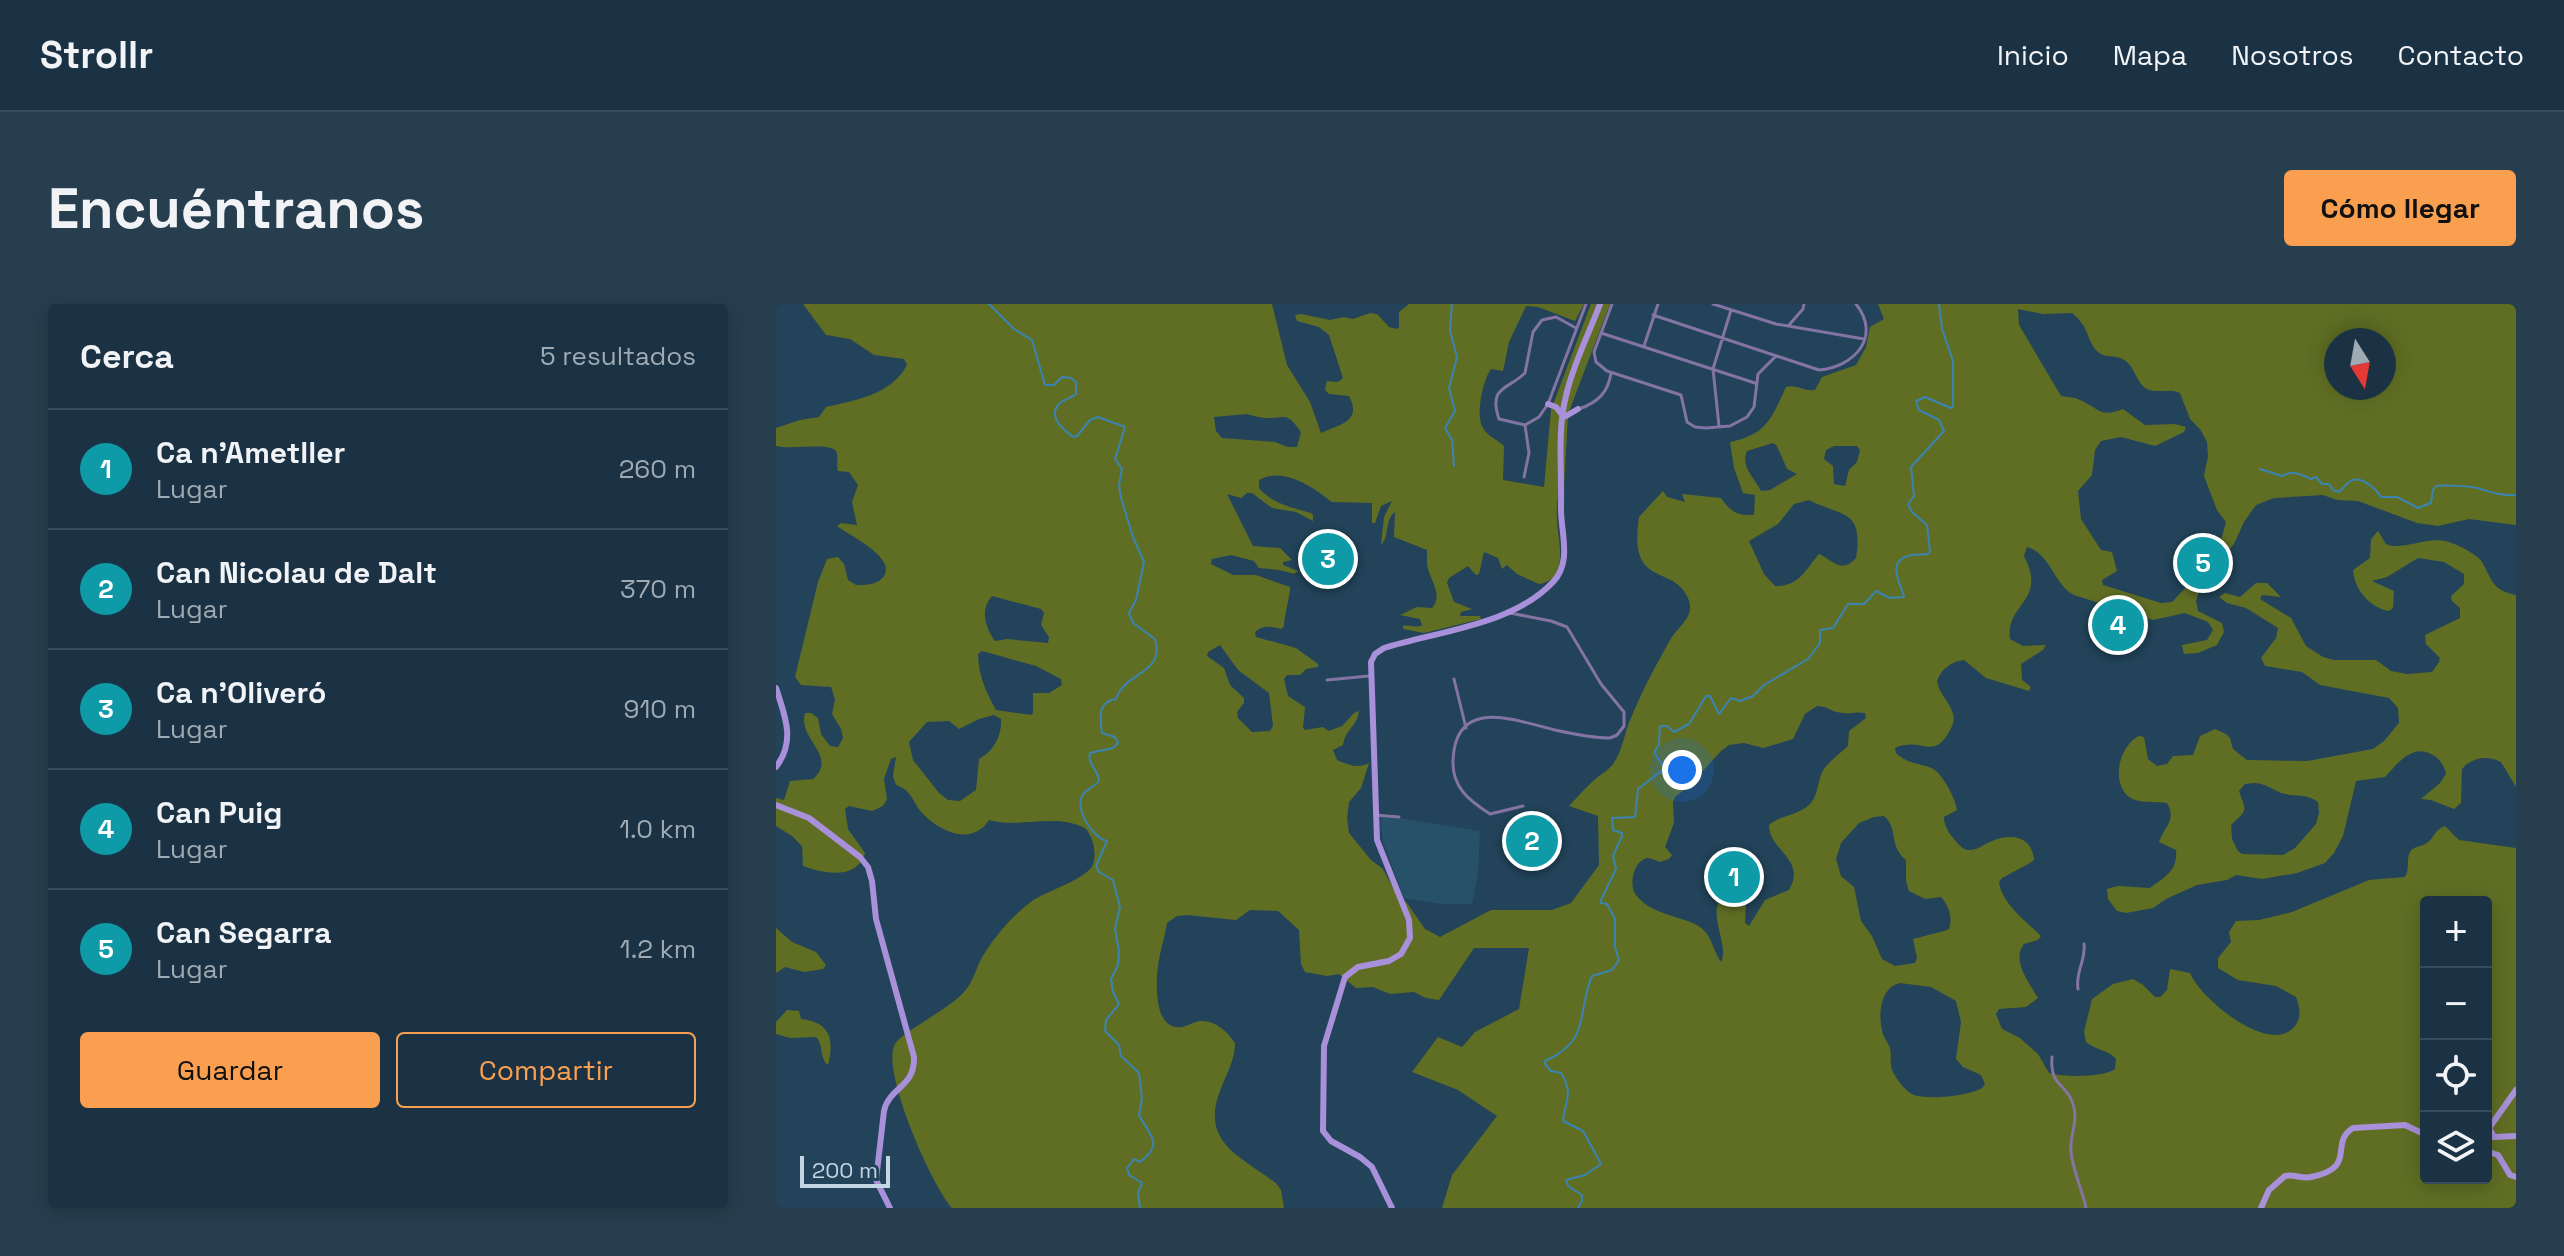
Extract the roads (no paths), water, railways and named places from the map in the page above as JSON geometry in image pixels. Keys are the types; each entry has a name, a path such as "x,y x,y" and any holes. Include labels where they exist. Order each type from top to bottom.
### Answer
{"main road":[{"path":"1392,1208 1372,1167 1331,1141 1322,1125 1324,1042 1343,981 1348,973 1358,967 1399,956 1410,938 1409,920 1379,847 1369,676 1372,659 1384,648 1510,613 1551,584 1561,568 1564,552 1560,522 1568,409 1600,304"},
{"path":"1548,404 1568,409"},
{"path":"1556,407 1562,404 1568,409"},
{"path":"776,688 789,743 776,767"},
{"path":"776,805 809,818 860,857 871,875 876,919 914,1057 912,1074 886,1104 882,1127 876,1180 890,1208"},
{"path":"2516,1090 2489,1128 2497,1138 2516,1136"},
{"path":"2261,1208 2269,1190 2285,1176 2308,1178 2338,1165 2344,1137 2353,1128 2405,1125 2420,1132"},
{"path":"2492,1153 2498,1155 2510,1175 2516,1177"}],"street":[{"path":"1576,328 1556,317 1542,320 1533,332 1525,373 1497,395 1499,419 1525,425 1539,417 1548,404 1586,304"},
{"path":"1612,304 1594,358 1600,368 1681,395 1687,422 1695,427 1730,426 1747,417 1754,407 1758,374 1775,357"},
{"path":"1644,347 1658,304"},
{"path":"1713,304 1789,325 1864,339"},
{"path":"1789,325 1804,304"},
{"path":"1653,315 1819,370 1845,364 1864,339 1864,315 1856,304"},
{"path":"1719,426 1713,369 1731,310"},
{"path":"1601,333 1755,383"},
{"path":"1568,409 1598,400 1605,393 1611,373"},
{"path":"1610,381 1611,373"},
{"path":"1524,477 1529,453 1525,425"},
{"path":"1510,613 1567,627 1601,684 1623,709 1625,717 1624,726 1615,737 1607,739 1558,731 1502,716 1482,719 1466,728 1457,740 1454,752 1454,775 1460,790 1490,814 1523,806"},
{"path":"1327,680 1369,676"},
{"path":"1454,679 1466,728"},
{"path":"1375,815 1399,817"},
{"path":"2078,989 2077,974 2085,956 2084,944"},
{"path":"2052,1057 2055,1081 2071,1098 2076,1129 2071,1153 2086,1208"}],"waterway":[{"path":"989,304 1014,329 1032,340 1045,385 1054,385 1062,377 1076,382 1076,394 1056,409 1058,423 1065,431 1073,437 1077,436 1090,420 1098,417 1125,427 1115,459 1122,469 1119,485 1121,498 1144,562 1136,600 1129,613 1133,623 1155,639 1157,651 1149,666 1127,683 1116,699 1103,707 1102,733 1115,737 1118,743 1113,748 1090,753 1090,761 1099,781 1084,793 1081,806 1090,828 1107,841 1096,866 1099,872 1113,880 1120,907 1115,929 1118,965 1111,979 1119,1004 1106,1020 1105,1031 1119,1045 1121,1056 1139,1073 1142,1099 1139,1115 1153,1139 1148,1155 1140,1162 1134,1159 1127,1168 1129,1175 1142,1183 1138,1193 1140,1208"},
{"path":"1452,304 1450,331 1457,357 1449,388 1455,411 1445,428 1452,440 1454,466"},
{"path":"1578,1208 1582,1195 1568,1186 1566,1180 1585,1175 1601,1164 1583,1131 1563,1121 1567,1086 1561,1073 1551,1071 1545,1061 1560,1053 1576,1035 1592,976 1612,970 1619,960 1615,947 1615,919 1607,904 1601,903 1616,869 1613,856 1622,836 1622,833 1613,830 1612,818 1635,817 1638,789 1665,768 1654,753 1659,744 1660,726 1667,726 1674,732 1689,724 1706,696 1710,696 1719,714 1731,698 1740,701 1753,696 1764,685 1808,659 1820,643 1820,630 1833,628 1848,604 1864,604 1876,591 1890,598 1904,597 1897,574 1898,563 1908,556 1928,554 1930,551 1927,525 1912,512 1908,504 1914,496 1911,467 1944,431 1939,420 1919,410 1916,401 1925,397 1951,408 1953,406 1953,361 1942,329 1939,304"},
{"path":"2260,469 2282,476 2293,473 2311,479 2316,477 2322,484 2329,484 2339,492 2349,482 2358,480 2371,486 2381,497 2397,497 2418,508 2431,503 2436,486 2477,488 2516,495"}],"place":[{"name":"Ca n'Oliveró","path":"1328,559"},
{"name":"Can Segarra","path":"2203,563"},
{"name":"Can Puig","path":"2118,625"},
{"name":"Can Nicolau de Dalt","path":"1532,841"},
{"name":"Ca n'Ametller","path":"1734,877"}]}
